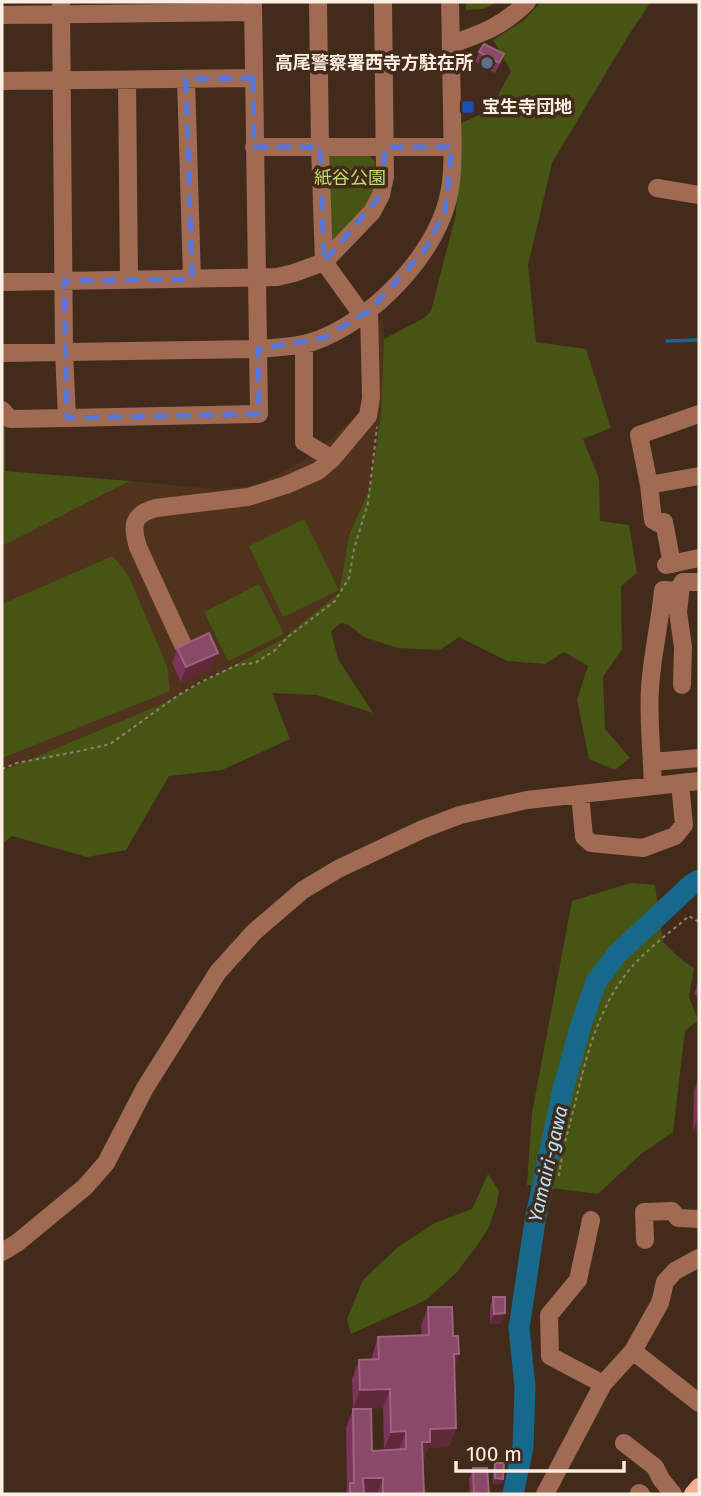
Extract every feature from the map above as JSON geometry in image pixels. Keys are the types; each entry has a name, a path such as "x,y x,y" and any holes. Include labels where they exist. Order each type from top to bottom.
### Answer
{"main road":[{"path":"693,1494 699,1487"}],"street":[{"path":"183,645 134,536 137,518 144,511 156,508 248,497 318,471 332,459 368,416 371,398 366,314 324,262 318,2"},
{"path":"2,282 277,277 324,262 372,212 381,195 385,176 383,2"},
{"path":"2,353 258,349 304,344 324,338 366,314 406,273 436,233 445,211 452,182 450,2"},
{"path":"452,44 494,28 527,2"},
{"path":"2,15 61,8 253,7 259,414 10,419 2,410"},
{"path":"61,8 67,418"},
{"path":"2,81 253,78"},
{"path":"127,79 130,280"},
{"path":"186,79 192,279"},
{"path":"254,147 452,147"},
{"path":"657,188 699,195"},
{"path":"304,344 304,442 332,459"},
{"path":"699,414 640,433 653,520 664,522 669,564 699,558"},
{"path":"649,485 699,477"},
{"path":"681,685 683,647 678,612 680,591 683,582 699,582"},
{"path":"653,786 650,688 655,644 663,590 680,591"},
{"path":"655,644 683,647"},
{"path":"652,762 699,758"},
{"path":"2,1252 17,1243 85,1187 106,1163 145,1088 218,972 254,932 303,890 338,869 423,829 460,815 527,800 699,781"},
{"path":"580,794 584,837 591,843 643,848 675,836 684,825 680,783"},
{"path":"645,1240 644,1212 672,1211 678,1218 699,1219"},
{"path":"591,1220 578,1280 549,1314 550,1356 603,1384"},
{"path":"545,1494 603,1384 633,1351 660,1303 665,1282 675,1270 699,1258"},
{"path":"633,1351 699,1404"},
{"path":"624,1443 655,1467 673,1494"}],"path":[{"path":"2,769 17,763 110,744 199,683 237,664 255,663 274,651 289,635 335,601 349,578 354,549 368,503 378,418"},
{"path":"559,1176 585,1060 606,1005 624,976 667,935 689,916 699,922"}],"highlighted area":[{"path":"253,78 254,147 320,147 324,262 381,195 385,147 452,147 445,211 425,250 369,311 324,338 258,349 259,414 67,418 64,281 192,279 186,79"}],"shaded area":[{"path":"383,318 381,414 370,488 349,535 339,593 281,640 160,705 2,771 2,546 130,481 214,489 257,486 304,460 323,446 358,412 362,401 363,331"}],"green space":[{"path":"466,2 497,2 484,9 466,10"},
{"path":"541,2 651,2 552,163 528,265 536,342 586,349 611,428 583,439 599,479 600,521 629,525 637,573 621,586 622,649 603,677 605,729 630,758 615,770 589,759 577,700 588,666 564,652 545,664 507,661 459,637 440,650 398,648 364,637 349,625 341,623 331,631 338,659 373,713 317,695 272,693 290,739 222,770 169,776 126,850 87,857 12,836 2,844 2,771 160,705 281,640 339,593 349,535 370,488 381,414 384,339 424,318 431,311 456,214 459,124 490,110 511,71 493,40 523,21"},
{"name":"紙谷公園","path":"332,154 369,155 375,162 374,194 371,202 333,244 327,240 327,160"},
{"path":"2,421 5,424 5,471 130,481 2,546"},
{"path":"304,519 339,590 283,617 249,546"},
{"path":"113,556 129,577 167,666 170,691 2,758 2,604"},
{"path":"259,584 284,634 228,661 204,612"},
{"path":"631,883 655,885 663,942 694,968 689,997 698,1020 685,1031 673,1132 641,1154 598,1194 527,1185 532,1113 572,901"},
{"path":"488,1174 499,1191 497,1203 489,1227 456,1273 426,1300 351,1334 347,1319 363,1280 398,1247 435,1223 472,1209"}],"building":[{"path":"484,44 504,54 499,63 479,52"},
{"path":"209,633 218,653 186,667 177,648"},
{"path":"493,1297 505,1297 505,1313 494,1314"},
{"path":"428,1307 452,1307 453,1336 458,1336 459,1354 454,1354 456,1428 430,1429 430,1442 422,1442 424,1494 383,1494 383,1478 363,1478 364,1494 350,1494 350,1483 354,1483 353,1409 371,1409 372,1451 406,1449 406,1431 391,1432 390,1389 360,1390 359,1360 379,1359 378,1337 429,1335"},
{"path":"495,1463 504,1463 503,1479 495,1478"},
{"path":"473,1468 487,1468 489,1494 474,1494"}],"waterway":[{"path":"667,341 699,340"},
{"name":"Yamairi-gawa","path":"513,1494 523,1447 525,1387 519,1328 535,1221 563,1089 580,1028 596,982 617,954 699,880"}],"place":[{"name":"高尾警察署西寺方駐在所","path":"487,63"},
{"name":"宝生寺団地","path":"468,107"}]}
